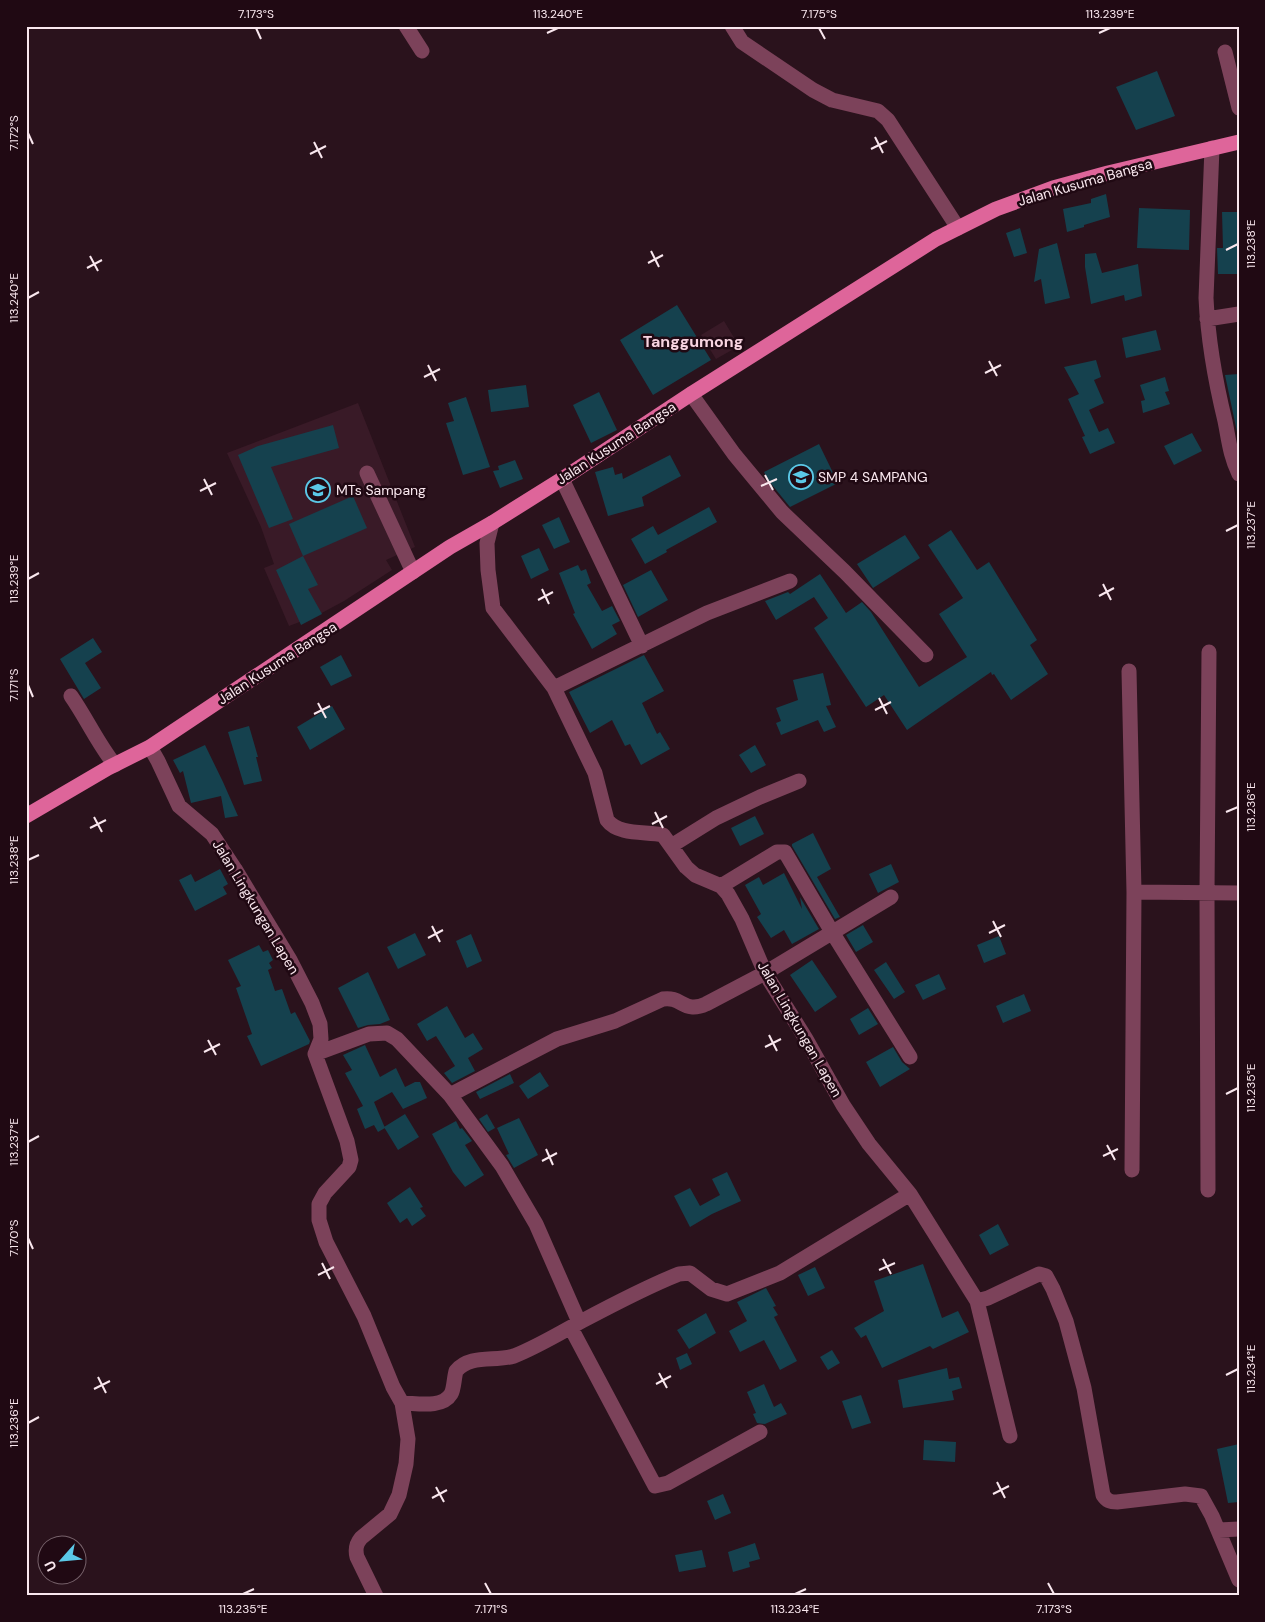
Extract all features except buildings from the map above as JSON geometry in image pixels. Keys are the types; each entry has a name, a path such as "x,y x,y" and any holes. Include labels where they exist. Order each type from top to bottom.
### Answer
{"main road":[{"name":"Jalan Kusuma Bangsa","path":"26,816 150,747 450,546 492,523 562,479 691,394 928,244 996,208 1053,188 1108,172 1239,142"}],"street":[{"path":"406,26 422,51"},
{"path":"732,26 742,42 813,90 832,100 878,111 888,120 958,228"},
{"path":"1225,52 1239,108"},
{"path":"1212,148 1206,298 1207,319 1213,367 1231,458 1239,474"},
{"path":"1207,319 1239,314"},
{"path":"691,394 734,454 782,512 845,572 926,655"},
{"path":"367,472 413,572"},
{"path":"562,479 642,646"},
{"path":"492,523 487,543 493,608 554,688 595,772 610,824 629,831 661,835 686,867 695,874 721,886 777,852 785,852 832,932 910,1057"},
{"path":"554,688 707,613 790,581"},
{"path":"1208,1190 1207,893 1209,652"},
{"path":"1130,670 1134,892 1132,1170"},
{"path":"72,696 93,729 105,753 115,765"},
{"name":"Jalan Lingkungan Lapen","path":"150,747 179,806 212,834 235,868 290,960 312,1003 320,1024 321,1039 315,1054"},
{"path":"671,846 716,818 799,781"},
{"name":"Jalan Lingkungan Lapen","path":"721,886 728,894 742,919 765,973 802,1032 857,1127 910,1194 977,1301 1010,1436"},
{"path":"1134,892 1239,893"},
{"path":"450,1094 556,1039 614,1021 663,999 671,999 692,1008 697,1008 765,973 891,896"},
{"path":"376,1596 357,1557 357,1542 390,1514 399,1495 406,1464 408,1439 402,1403 393,1387 364,1316 326,1242 319,1220 319,1204 325,1192 349,1167 351,1160 347,1141 315,1054 369,1034 387,1033 397,1040 450,1094 502,1166 536,1224 575,1325 655,1486 668,1483 760,1432"},
{"path":"402,1403 440,1403 449,1397 452,1392 454,1377 459,1367 473,1361 512,1356 668,1278 683,1273 690,1273 711,1288 727,1294 757,1283 780,1273 910,1194"},
{"path":"977,1301 988,1298 1039,1274 1046,1276 1054,1289 1066,1321 1084,1388 1103,1495 1106,1500 1117,1502 1196,1494 1201,1496 1219,1530 1239,1580"},
{"path":"1219,1530 1239,1529"}],"shaded area":[{"path":"724,321 739,346 716,359 701,335"},
{"name":"MTs Sampang","path":"358,403 415,547 386,560 392,570 344,601 318,615 289,626 264,568 274,564 261,527 227,453"}],"place":[{"name":"SMP 4 SAMPANG","path":"801,477"},
{"name":"MTs Sampang","path":"318,490"}],"district":[{"name":"Tanggumong","path":"693,341"}]}
